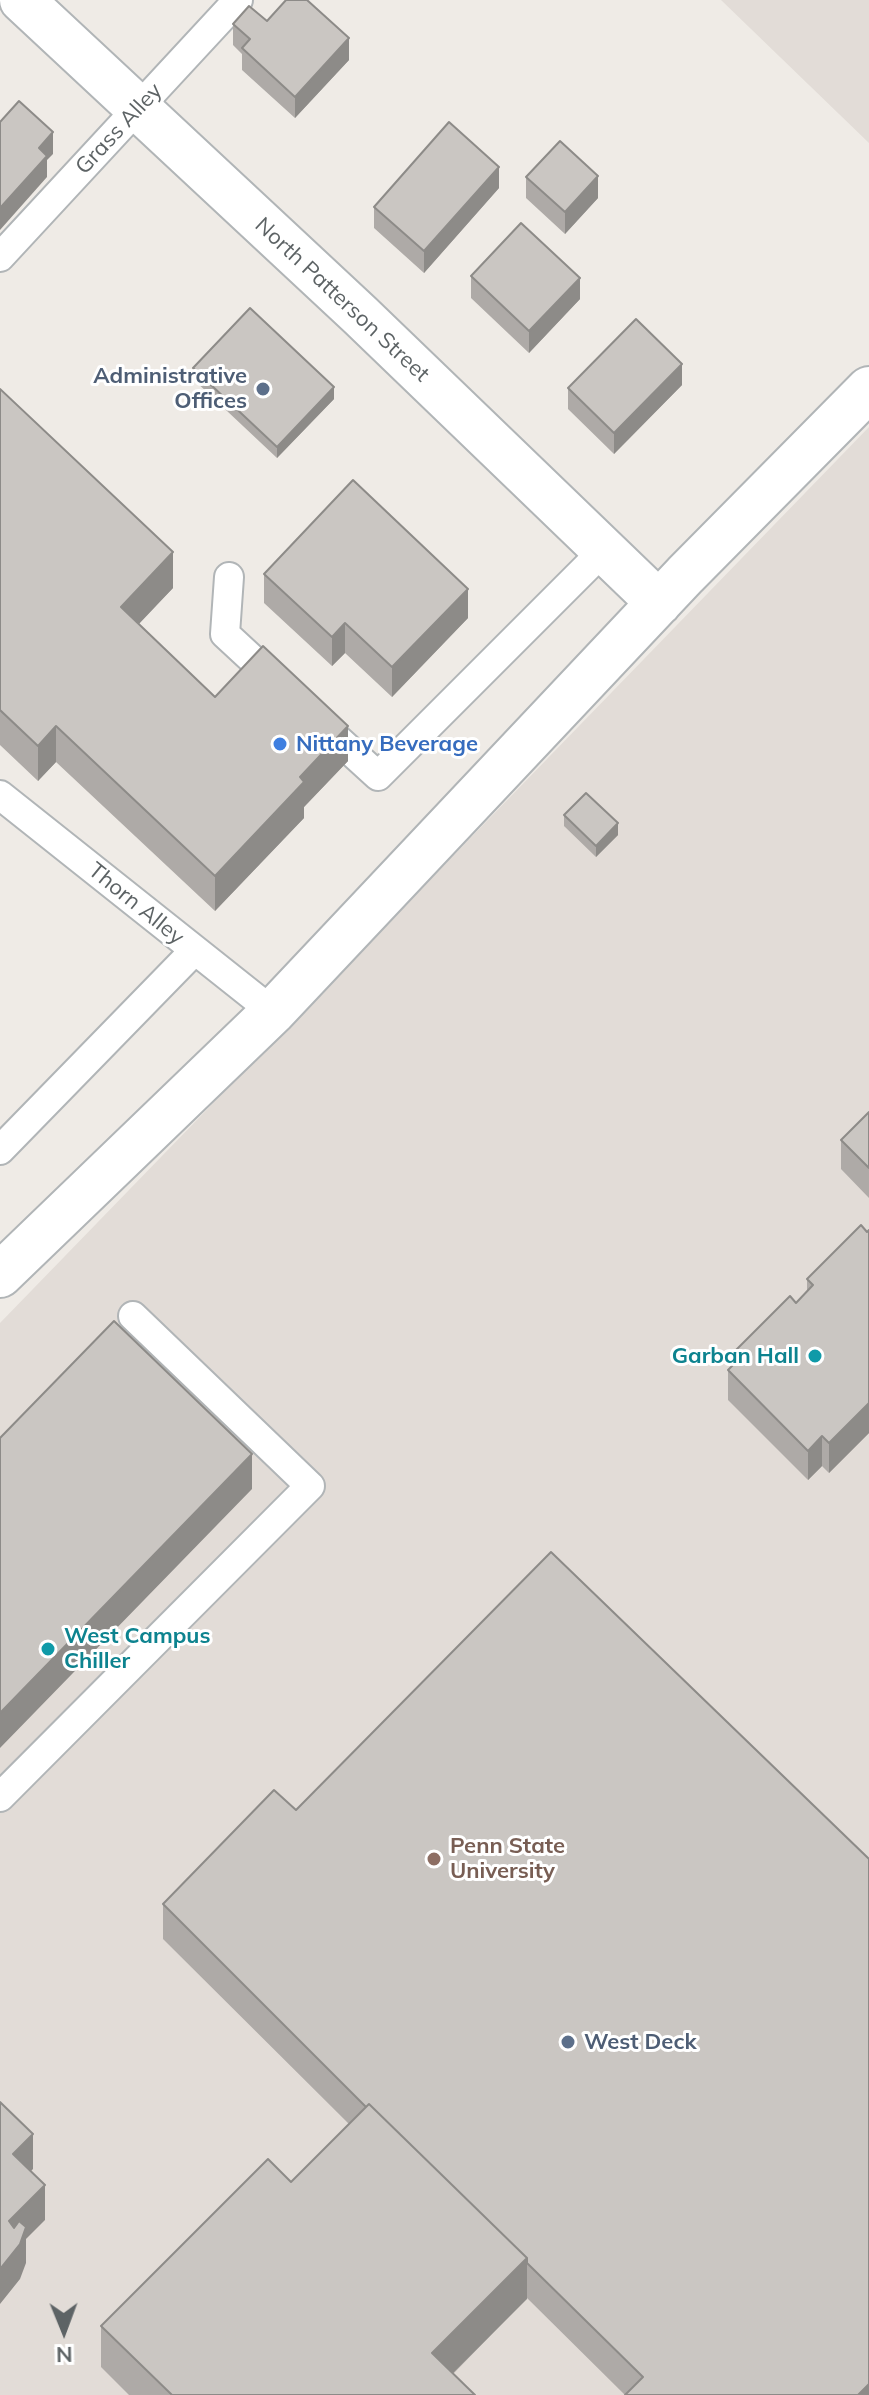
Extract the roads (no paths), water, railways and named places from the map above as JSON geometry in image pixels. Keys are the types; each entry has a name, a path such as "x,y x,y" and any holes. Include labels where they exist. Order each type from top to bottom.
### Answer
{"street":[{"name":"North Patterson Street","path":"22,0 360,315 659,603"},
{"path":"0,1275 273,1012 659,603 869,389"}],"lane":[{"name":"Grass Alley","path":"0,257 238,0"},
{"path":"229,577 225,634 378,776 605,549"},
{"name":"Thorn Alley","path":"0,795 273,1012"},
{"path":"0,1150 195,950"},
{"path":"0,1797 310,1486 133,1316"}],"place":[{"name":"Administrative Offices","path":"263,389"},
{"name":"Nittany Beverage","path":"280,744"},
{"name":"Garban Hall","path":"815,1356"},
{"name":"West Campus Chiller","path":"48,1649"},
{"name":"Penn State University","path":"434,1859"},
{"name":"West Deck","path":"568,2042"}]}
